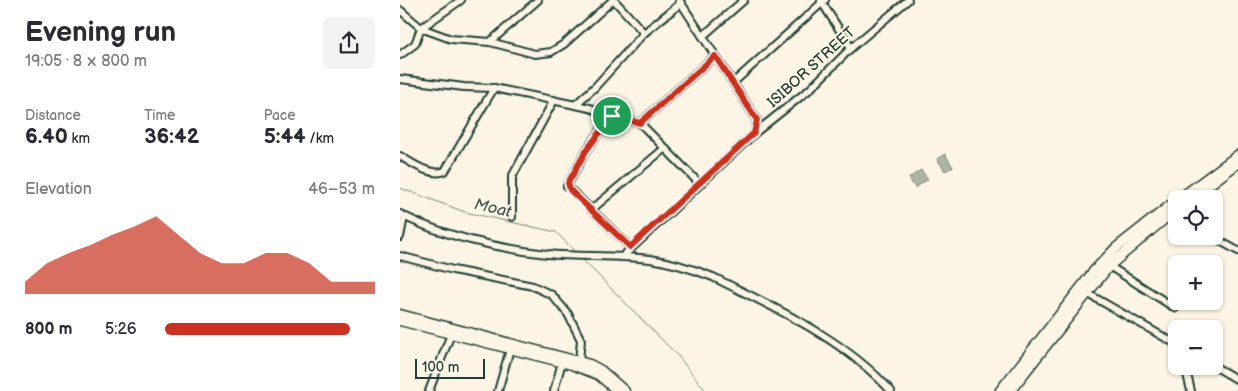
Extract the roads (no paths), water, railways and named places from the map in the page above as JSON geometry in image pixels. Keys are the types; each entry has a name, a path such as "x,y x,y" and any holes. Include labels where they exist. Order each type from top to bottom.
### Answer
{"highway":[{"path":"1191,190 1238,155"},
{"path":"1202,190 1238,163"},
{"path":"1000,391 1106,264 1145,224 1168,207"},
{"path":"1106,264 1168,218"},
{"path":"1010,391 1083,290"}],"main road":[{"path":"400,314 580,360 601,370 625,391"},
{"path":"400,321 562,362 598,375 609,388 617,391"}],"street":[{"path":"400,55 415,44 421,28 461,0"},
{"path":"490,42 538,0"},
{"path":"400,10 421,28 451,39 490,42 535,54 552,52 613,0 644,33"},
{"path":"703,36 744,0"},
{"name":"ISIBOR STREET","path":"622,257 630,247 754,133 810,90 851,48 908,0"},
{"path":"734,82 823,1 851,48"},
{"path":"575,105 595,87 644,33 680,2 734,82 757,120 754,133"},
{"path":"640,123 715,56"},
{"path":"400,79 464,87 494,88 575,105 640,123 700,184"},
{"path":"400,156 426,169 441,173 446,171 494,88"},
{"path":"512,217 512,177 554,100"},
{"path":"612,116 586,151 567,185 590,210 630,247"},
{"path":"590,210 665,148"},
{"path":"400,237 402,216 450,233 547,254 651,259 678,265 713,277 826,336 861,362 891,391"},
{"path":"1223,243 1238,251"},
{"path":"400,256 453,270 533,286 552,295 568,314 581,340 580,360"},
{"path":"1106,264 1168,304"},
{"path":"1083,290 1168,340"},
{"path":"429,391 451,334"},
{"path":"498,391 510,349"},
{"path":"554,391 562,362"},
{"path":"1223,371 1238,380"},
{"path":"1187,375 1191,391"}],"waterway":[{"name":"Moat","path":"400,188 465,212 556,232 575,252"},
{"name":"Moat","path":"582,259 678,356 706,391"}]}
